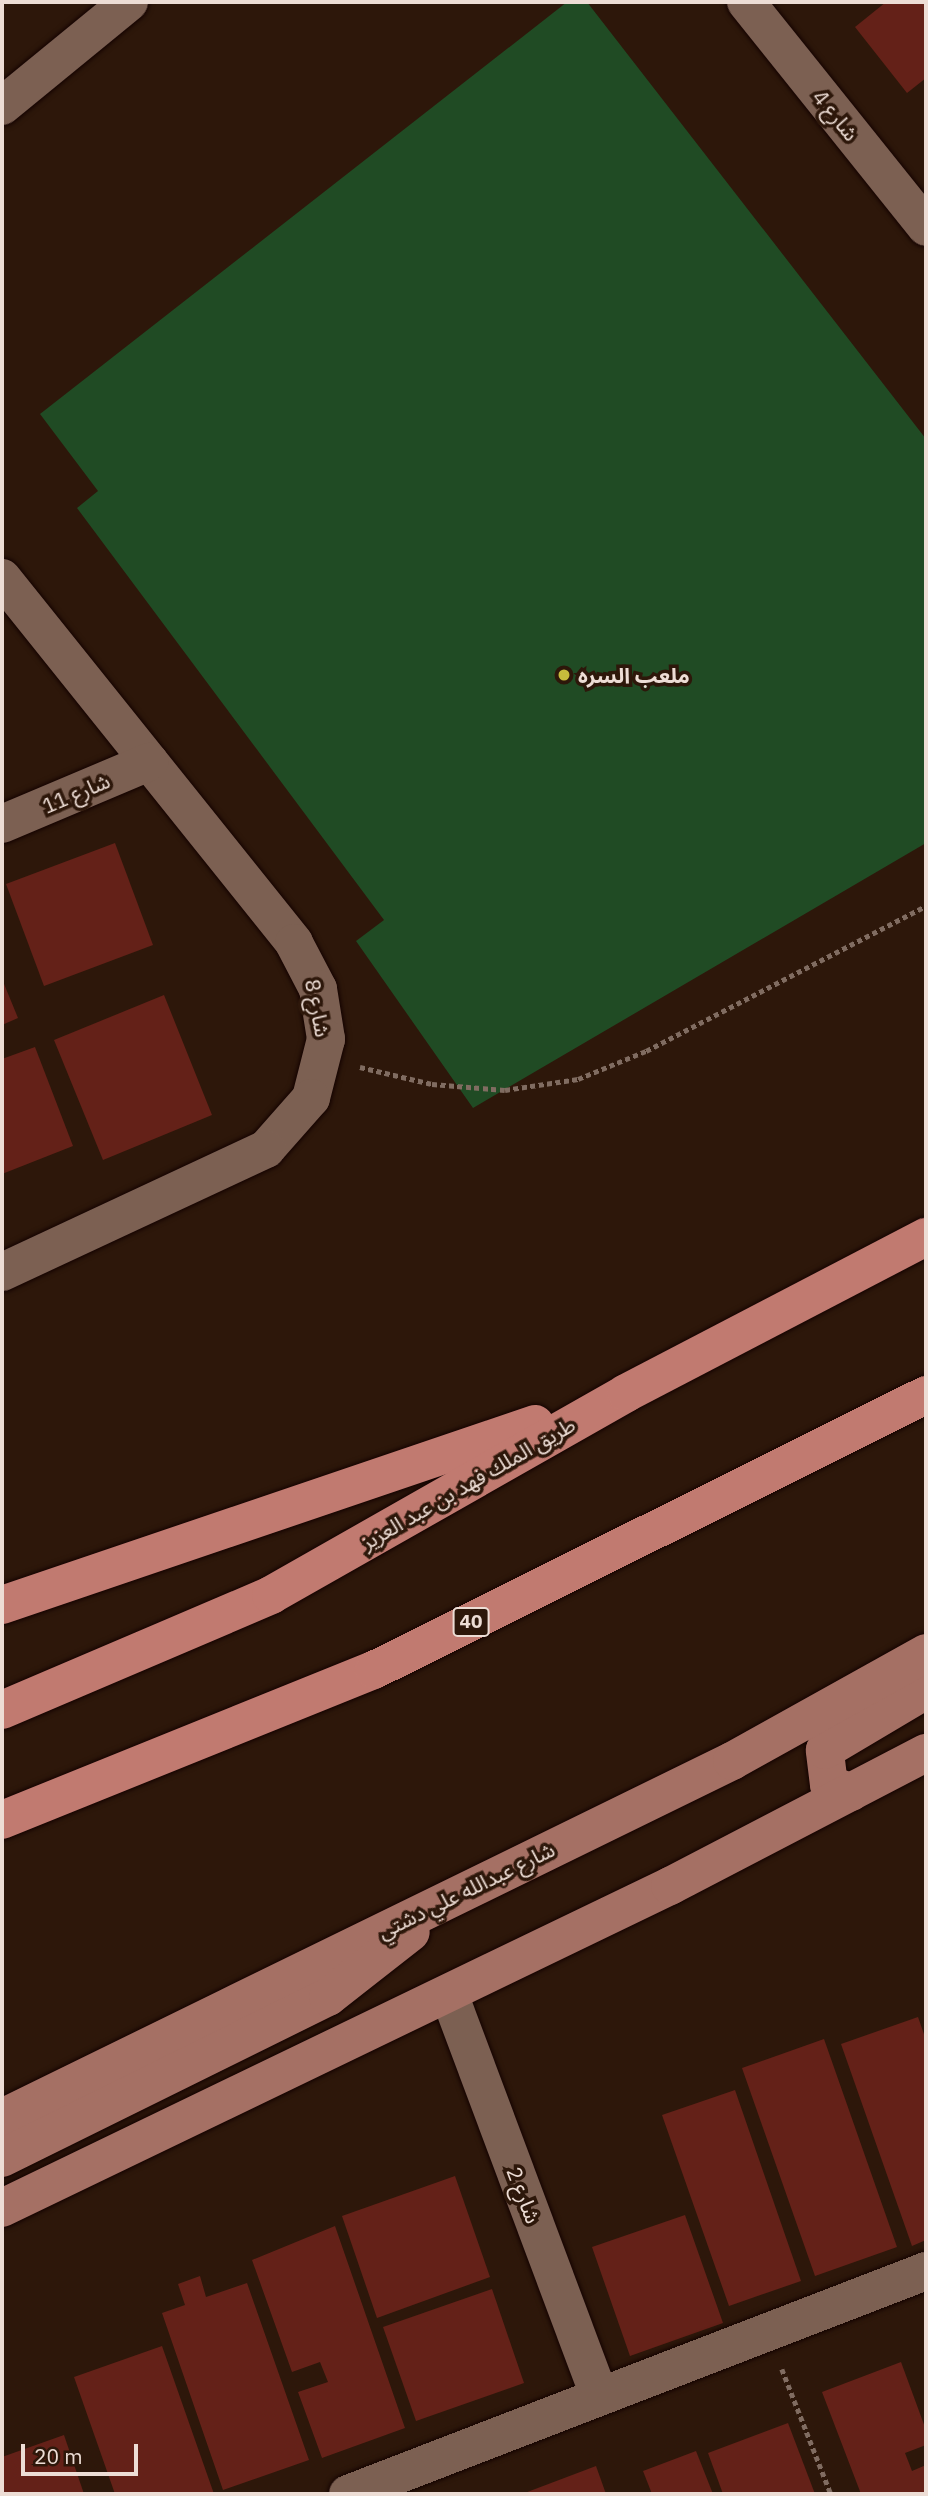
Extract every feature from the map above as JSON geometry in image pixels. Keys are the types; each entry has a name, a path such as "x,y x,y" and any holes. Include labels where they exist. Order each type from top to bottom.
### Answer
{"highway":[{"name":"طريق الملك فهد بن عبد العزيز","path":"2,1710 271,1595 626,1393 926,1237"},
{"path":"2,1605 626,1393"},
{"name":"40","path":"2,1820 374,1670 926,1395"}],"main road":[{"name":"شارع عبدالله علي دشتي","path":"2,2118 732,1761 926,1653"},
{"path":"851,1792 829,1785 825,1750 926,1690"},
{"path":"2,2208 449,1994 926,1753"},
{"path":"2,2158 328,1997 390,1952 433,1907"}],"street":[{"path":"2,106 129,2"},
{"name":"شارع 4","path":"746,2 926,227"},
{"name":"شارع 8","path":"2,578 309,964 324,1016 325,1059 298,1119 266,1149 2,1272"},
{"name":"شارع 11","path":"2,824 149,762"},
{"name":"شارع 2","path":"449,1994 599,2396"},
{"path":"348,2494 926,2271"}],"path":[{"path":"325,1059 432,1084 505,1090 578,1079 646,1051 926,906"},
{"path":"767,2332 831,2494"}],"green space":[{"name":"ملعب السره","path":"567,2 587,2 926,439 926,843 473,1108 356,941 384,920 77,508 98,491 40,414"}],"building":[{"path":"886,2 926,2 926,78 907,93 855,27"},
{"path":"115,843 153,945 44,986 6,884"},
{"path":"2,979 18,1018 2,1025"},
{"path":"164,995 212,1115 103,1160 54,1040"},
{"path":"35,1047 73,1146 2,1174 2,1059"},
{"path":"918,2017 926,2040 926,2240 912,2246 841,2044"},
{"path":"824,2039 897,2247 815,2276 742,2068"},
{"path":"735,2090 801,2281 729,2306 662,2115"},
{"path":"455,2176 490,2277 377,2318 342,2216"},
{"path":"685,2215 723,2323 630,2356 592,2247"},
{"path":"335,2226 405,2428 322,2458 298,2392 328,2382 320,2362 292,2372 252,2260"},
{"path":"200,2276 206,2297 247,2283 309,2460 223,2490 162,2313 185,2305 178,2284"},
{"path":"492,2289 524,2383 416,2421 383,2327"},
{"path":"162,2346 214,2494 115,2494 74,2377"},
{"path":"901,2362 926,2430 926,2445 905,2453 912,2471 926,2465 926,2494 861,2494 822,2392"},
{"path":"788,2423 815,2494 723,2494 708,2453"},
{"path":"64,2435 84,2494 2,2494 2,2457"},
{"path":"696,2451 713,2494 652,2494 643,2471"},
{"path":"596,2466 606,2494 522,2494"}],"place":[{"name":"ملعب السره","path":"564,675"}]}
